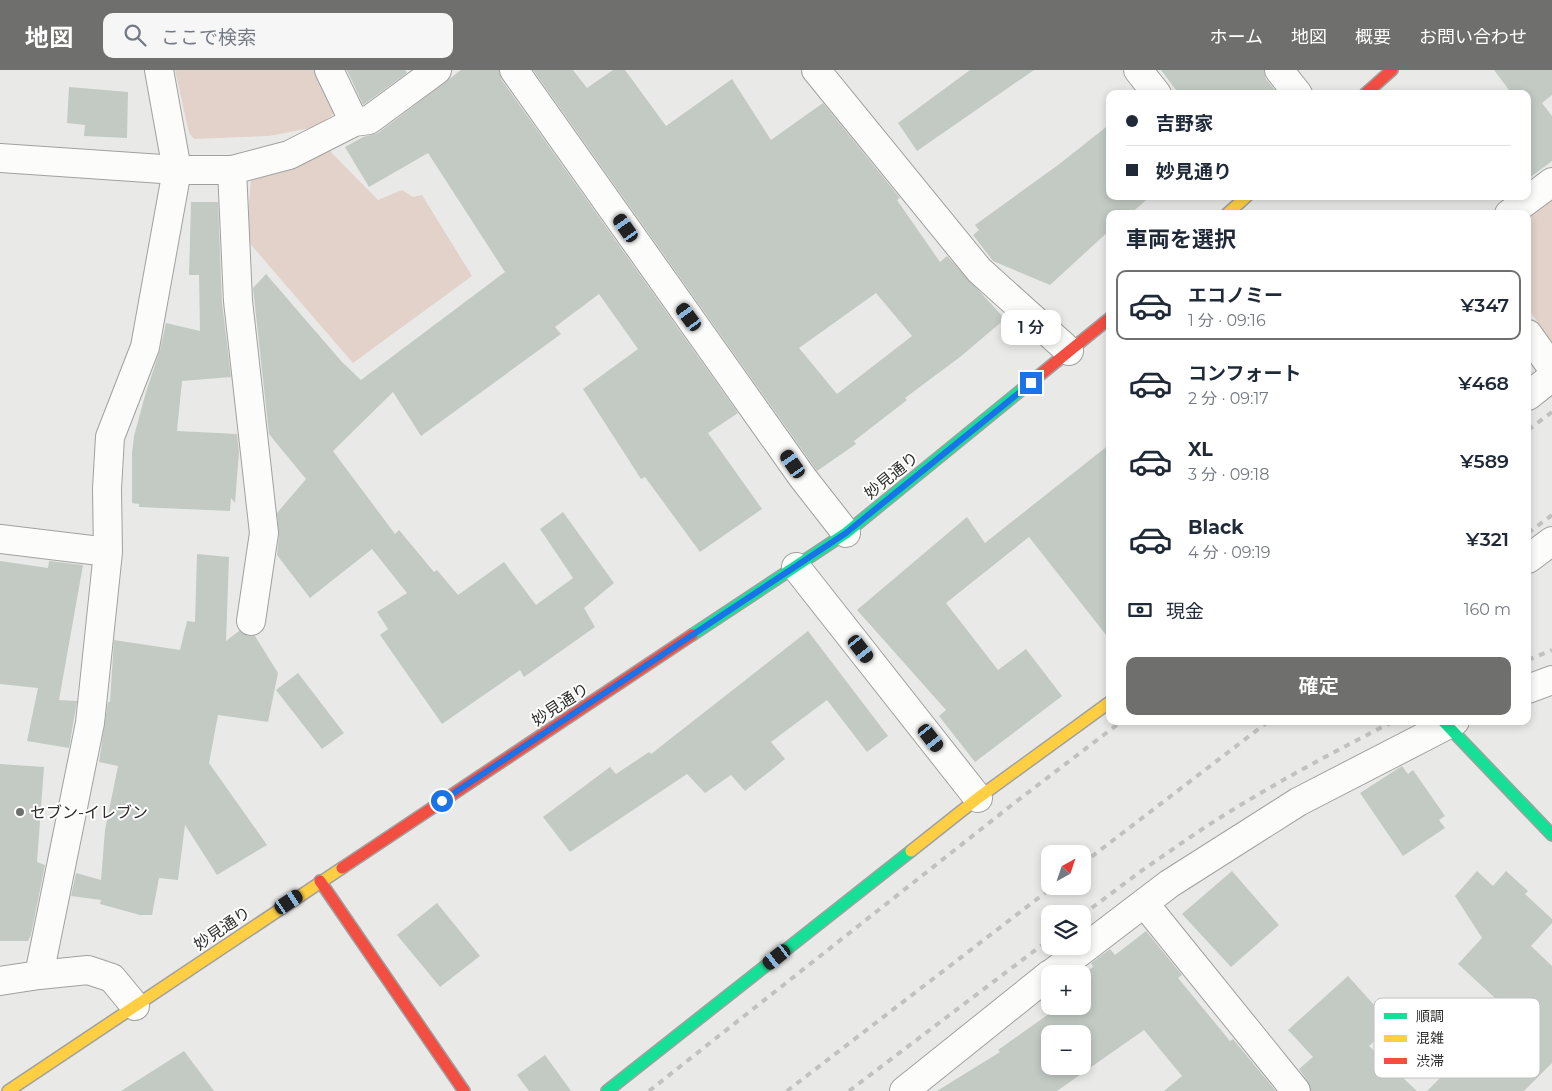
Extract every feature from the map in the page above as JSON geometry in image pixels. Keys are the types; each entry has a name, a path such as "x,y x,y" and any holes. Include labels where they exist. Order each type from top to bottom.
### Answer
{"main road":[{"path":"1370,90 1392,70"},
{"name":"妙見通り","path":"8,1091 320,881 846,533 1069,351 1102,330 1106,324"},
{"path":"607,1091 978,798 1106,705"},
{"path":"1450,725 1552,835"},
{"path":"320,881 464,1091"}],"street":[{"path":"39,975 90,723 108,552 107,489 110,437 145,347 177,170 159,70"},
{"path":"329,70 354,122"},
{"path":"0,158 177,170 232,170 289,155 354,122 369,120 437,70"},
{"path":"514,70 803,478 846,533"},
{"path":"816,70 979,270 1069,351"},
{"path":"1138,70 1154,90"},
{"path":"1278,70 1295,90"},
{"path":"232,170 238,301 264,534 251,621"},
{"path":"1531,198 1552,182"},
{"path":"1514,210 1528,200"},
{"path":"1531,338 1552,368"},
{"path":"1531,394 1552,377"},
{"path":"0,539 108,552"},
{"path":"1531,557 1552,541"},
{"path":"796,567 978,798"},
{"path":"1531,688 1552,680"},
{"path":"1062,965 1169,884 1298,802 1444,725"},
{"path":"1144,903 1296,1091"},
{"path":"0,981 88,970 112,978 134,1006"},
{"path":"904,1091 1041,981"}],"shaded area":[{"path":"175,70 320,70 339,110 316,127 269,136 194,139 189,133"},
{"path":"325,146 378,200 402,190 413,197 422,195 472,276 353,363 246,239 251,178"},
{"path":"1552,198 1552,343 1531,312 1531,214"}],"building":[{"path":"347,70 405,70 407,73 363,105"},
{"path":"461,70 499,70 501,79 738,413 708,433 762,509 700,552 645,477 641,479 583,389 638,349 599,294 555,327 561,334 421,436 393,392 333,451 395,534 399,530 434,572 437,570 458,595 504,562 536,605 573,578 540,529 563,512 614,583 584,608 595,627 524,677 520,670 442,724 380,635 388,629 377,612 407,593 372,549 310,598 277,555 279,535 277,513 306,479 269,434 253,288 266,274 342,362 361,380 505,272 428,153 369,187 345,147 363,137 378,133"},
{"path":"533,70 573,70 587,88 613,70 625,70 666,126 732,79 771,140 823,103 900,198 897,200 940,262 947,256 1005,319 960,357 905,398 907,400 854,441 856,444 817,471","holes":["876,293 912,336 837,394 799,348"]},
{"path":"970,70 1034,70 917,151 898,123"},
{"path":"1161,70 1264,70 1266,79 1275,90 1176,90"},
{"path":"1494,70 1552,70 1552,95 1542,103 1552,116 1552,161 1531,177 1531,90 1509,90"},
{"path":"69,87 128,92 127,138 84,136 85,125 67,123"},
{"path":"1106,127 1106,200 1146,200 1135,210 1106,210 1106,234 1050,285 993,261 973,235 979,230 975,225 1058,165"},
{"path":"191,202 218,202 222,302 231,377 182,381 177,431 237,434 239,452 235,503 231,498 230,511 139,507 139,504 132,503 134,436 160,350 166,323 200,331 199,275 189,275"},
{"path":"1106,447 1106,635 1029,537 946,603 998,670 1026,649 1062,696 975,762 939,716 946,710 857,610 967,517 985,543"},
{"path":"197,554 229,557 226,641 239,631 248,636 255,636 278,673 268,722 218,715 209,763 267,845 217,875 185,825 178,880 159,878 152,915 140,915 100,904 101,900 71,896 76,873 101,880 105,830 118,766 99,762 108,702 110,702 114,640 180,650 187,621 195,622"},
{"path":"0,561 48,568 49,561 83,565 59,700 77,701 69,748 27,741 38,688 0,684"},
{"path":"808,631 888,736 867,752 827,700 771,742 785,759 745,791 731,775 705,793 687,774 570,852 543,817 610,767 616,774 649,752 651,754"},
{"path":"298,673 344,733 322,749 276,690"},
{"path":"0,764 44,767 37,862 45,865 31,935 28,941 0,941"},
{"path":"1402,766 1408,774 1413,770 1445,816 1439,820 1445,828 1403,856 1360,793"},
{"path":"1232,871 1279,925 1231,967 1182,914"},
{"path":"1477,871 1493,886 1506,871 1528,891 1525,894 1552,919 1552,923 1531,946 1552,966 1552,1063 1540,1075 1540,998 1495,998 1458,964 1482,938 1455,896"},
{"path":"437,903 480,956 440,987 397,935"},
{"path":"1146,931 1182,975 1178,978 1230,1041 1233,1039 1276,1091 1164,1091 1182,1076 1144,1030 1091,1067 1091,1025 1041,1025 1041,1075 1080,1075 1057,1091 937,1091 1000,1052 998,1050 1047,1015 1091,1015 1091,968 1093,967 1091,963 1110,949 1115,955"},
{"path":"1348,976 1374,1005 1374,1041 1369,1046 1374,1051 1374,1078 1403,1078 1417,1091 1311,1091 1308,1082 1299,1069 1313,1057 1288,1030"},
{"path":"184,1051 214,1091 121,1091"},
{"path":"545,1055 571,1091 529,1091 517,1075"},
{"path":"1440,1078 1537,1078 1524,1091 1427,1091"}],"railway":[{"path":"1531,428 1552,412"},
{"path":"1531,531 1552,515"},
{"path":"1531,659 1552,650"},
{"path":"649,1091 1013,804 1117,725"},
{"path":"1091,857 1264,725"},
{"path":"1091,908 1221,817 1306,767 1386,725"},
{"path":"787,1091 1042,895"},
{"path":"849,1091 1041,946"}],"traffic: fast":[{"path":"692,635 846,533 1025,387"},
{"path":"1447,725 1552,835"},
{"path":"607,1091 911,851"}],"traffic: slow":[{"path":"1231,210 1243,200"},
{"path":"911,851 978,798 1106,705"},
{"path":"8,1091 342,868"}],"traffic: jam":[{"path":"1370,90 1392,70"},
{"path":"1025,387 1106,321"},
{"path":"342,868 692,635"},
{"path":"320,881 464,1091"}],"place":[{"name":"セブン-イレブン","path":"20,812"}],"route":[{"path":"442,801 846,533 1031,383"}]}
